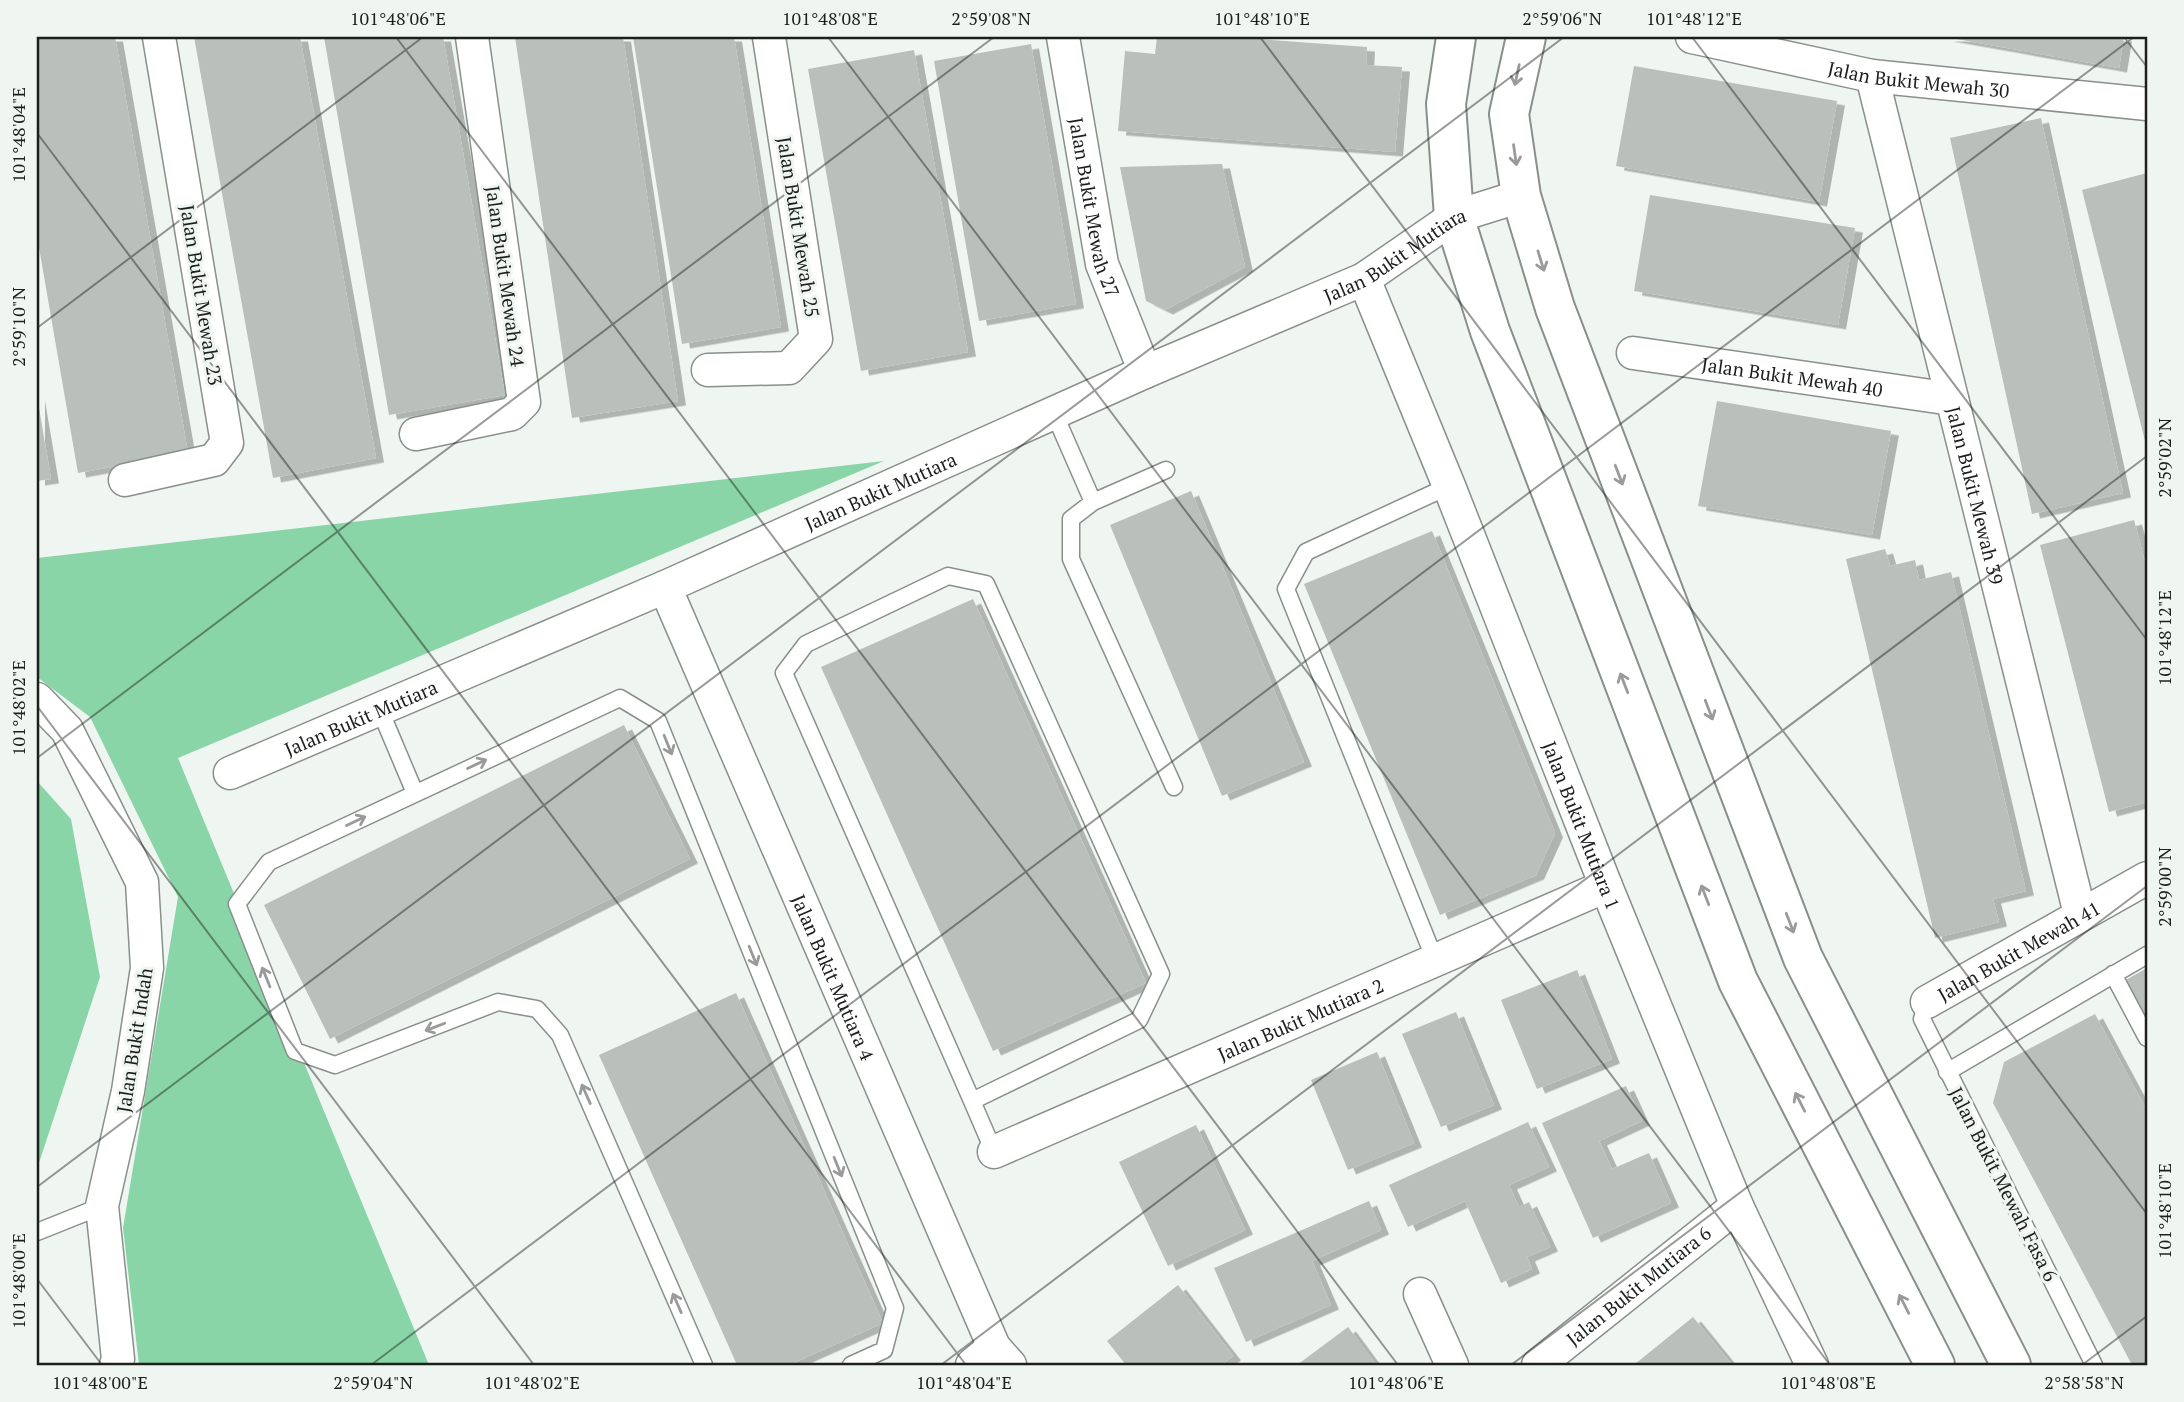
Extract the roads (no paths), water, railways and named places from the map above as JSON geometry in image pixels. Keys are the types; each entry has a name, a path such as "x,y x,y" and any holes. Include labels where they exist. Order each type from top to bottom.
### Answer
{"street":[{"name":"Jalan Bukit Mewah 23","path":"125,480 214,460 227,443 159,37"},
{"name":"Jalan Bukit Mewah 24","path":"416,434 512,414 524,402 472,37"},
{"name":"Jalan Bukit Mewah 25","path":"708,370 789,368 816,339 769,37"},
{"name":"Jalan Bukit Mewah 27","path":"1063,37 1102,264 1145,372"},
{"path":"1456,37 1446,104 1454,217 1490,331 1738,981 1935,1365"},
{"path":"1525,37 1509,114 1521,196 1555,308 1803,958 2011,1365"},
{"name":"Jalan Bukit Mewah 30","path":"1692,37 1872,76 2147,104"},
{"name":"Jalan Bukit Mewah 39","path":"1872,76 2080,914"},
{"name":"Jalan Bukit Mutiara","path":"230,773 665,587 1145,372 1364,279 1454,217 1521,196"},
{"name":"Jalan Bukit Mutiara 1","path":"1364,279 1737,1206 1812,1365"},
{"name":"Jalan Bukit Mewah 40","path":"1633,353 1952,399"},
{"name":"Jalan Bukit Mutiara 4","path":"665,587 992,1359"},
{"name":"Jalan Bukit Indah","path":"37,699 67,730 142,882 147,968 128,1091 102,1206 118,1359 116,1365"},
{"name":"Jalan Bukit Mewah 41","path":"1927,1002 2147,877"},
{"name":"Jalan Bukit Mutiara 2","path":"994,1152 1606,886"},
{"name":"Jalan Bukit Mutiara 6","path":"1538,1365 1737,1206"},
{"path":"1420,1294 1452,1365"}],"lane":[{"path":"1054,413 1093,502"},
{"path":"1166,470 1093,502 1071,519 1072,559 1174,787"},
{"path":"1435,960 1286,589 1306,552 1449,486"},
{"path":"972,1101 1139,1020 1161,974 986,584 948,576 806,643 784,673 994,1152"},
{"path":"704,1365 560,1035 537,1009 498,1002 335,1065 295,1051 237,904 269,862 620,698 658,721 895,1308 884,1350 851,1365"},
{"path":"380,710 415,793"},
{"path":"1947,1072 2147,955"},
{"path":"2113,974 2147,1038"},
{"name":"Jalan Bukit Mewah Fasa 6","path":"1927,1002 1922,1019 2094,1365"},
{"path":"37,1232 102,1206"}]}
